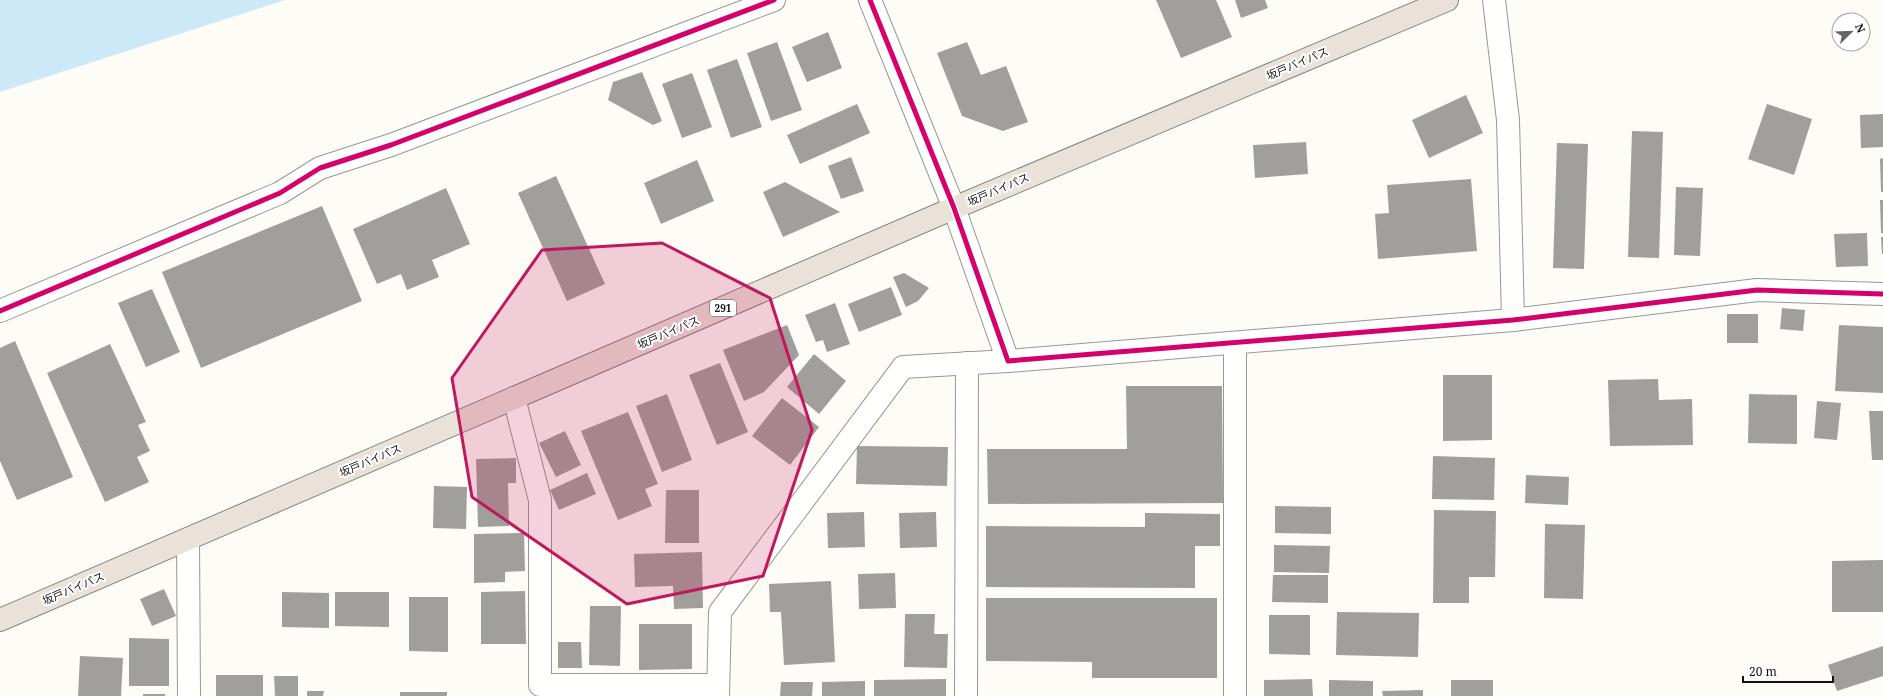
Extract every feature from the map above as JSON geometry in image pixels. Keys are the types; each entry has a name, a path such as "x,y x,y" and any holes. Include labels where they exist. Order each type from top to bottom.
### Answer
{"highway":[{"name":"坂戸バイパス","path":"0,620 954,208 1447,0"}],"street":[{"path":"0,311 280,193 320,168 391,145 774,0"},
{"path":"870,0 954,208 1008,361"},
{"path":"1494,0 1508,120 1514,320"},
{"path":"514,398 540,500 540,686 718,691 720,612 903,367 1008,361 1235,344 1514,320 1757,290 1883,294"},
{"path":"1235,344 1235,696"},
{"path":"966,696 967,363"},
{"path":"188,539 189,696"}],"highlighted area":[{"path":"662,243 770,298 812,430 763,576 627,604 472,497 452,378 542,250"}],"water":[{"path":"0,0 285,0 0,92"}],"building":[{"path":"1156,0 1216,0 1232,37 1181,58"},
{"path":"1235,0 1265,0 1268,8 1241,18"},
{"path":"828,32 842,68 807,82 792,47"},
{"path":"777,42 802,110 771,121 747,53"},
{"path":"967,42 981,75 1006,66 1028,122 1003,131 962,116 937,53"},
{"path":"737,59 762,127 731,138 707,70"},
{"path":"642,72 662,121 653,125 608,100 613,82"},
{"path":"692,73 712,127 682,138 662,84"},
{"path":"1466,95 1483,133 1429,158 1412,120"},
{"path":"857,104 870,133 800,164 787,135"},
{"path":"1767,104 1812,119 1794,175 1748,159"},
{"path":"1883,114 1883,147 1861,148 1860,115"},
{"path":"1632,131 1663,132 1659,258 1628,257"},
{"path":"1306,142 1308,174 1255,178 1253,145"},
{"path":"1557,143 1588,144 1584,269 1553,268"},
{"path":"851,157 864,191 841,199 828,166"},
{"path":"1883,158 1883,192 1881,192 1880,159"},
{"path":"697,160 714,201 661,224 644,183"},
{"path":"556,176 605,284 567,301 518,193"},
{"path":"1471,179 1477,251 1378,259 1375,214 1389,213 1387,185"},
{"path":"785,182 840,212 783,237 763,192"},
{"path":"1676,187 1703,188 1700,256 1674,255"},
{"path":"446,188 470,244 432,260 439,277 407,290 401,274 377,284 353,229"},
{"path":"1880,200 1883,200 1883,233 1881,233"},
{"path":"322,206 362,301 201,368 162,272"},
{"path":"1867,233 1868,266 1836,267 1834,234"},
{"path":"1881,237 1883,237 1883,254 1882,254"},
{"path":"904,273 929,288 918,301 906,307 893,277"},
{"path":"891,287 902,315 859,332 848,304"},
{"path":"152,289 180,352 146,367 118,303"},
{"path":"835,303 850,344 827,352 823,340 816,342 805,315"},
{"path":"1782,308 1805,310 1803,331 1780,329"},
{"path":"1727,314 1758,314 1758,343 1727,343"},
{"path":"787,325 799,355 764,392 744,401 723,350"},
{"path":"1839,325 1883,327 1883,393 1835,391"},
{"path":"15,341 73,477 17,500 0,461 0,348"},
{"path":"110,344 146,422 138,425 150,451 137,457 149,482 105,502 47,373"},
{"path":"814,354 846,381 819,414 787,387"},
{"path":"720,363 748,432 717,445 689,375"},
{"path":"1443,375 1492,375 1492,440 1443,441"},
{"path":"1658,379 1659,400 1692,399 1693,445 1610,446 1608,380"},
{"path":"1126,386 1222,386 1223,503 988,504 987,449 1127,449"},
{"path":"667,394 692,460 662,472 636,406"},
{"path":"1749,394 1797,395 1797,444 1748,443"},
{"path":"782,398 819,427 790,465 752,436"},
{"path":"1817,401 1841,403 1837,440 1814,438"},
{"path":"1869,411 1883,411 1883,460 1872,460"},
{"path":"628,412 658,484 645,489 652,506 618,520 581,431"},
{"path":"565,431 581,465 556,477 539,443"},
{"path":"857,446 948,447 947,486 856,484"},
{"path":"1433,456 1495,458 1494,500 1432,499"},
{"path":"516,458 516,483 508,483 509,526 478,527 476,459"},
{"path":"587,473 596,494 559,510 550,490"},
{"path":"1526,475 1569,477 1568,505 1525,503"},
{"path":"434,486 467,487 466,529 433,528"},
{"path":"666,490 699,490 699,543 665,543"},
{"path":"1275,506 1331,507 1331,534 1275,533"},
{"path":"1434,510 1496,511 1495,577 1469,577 1469,603 1433,603"},
{"path":"864,512 865,547 828,548 827,513"},
{"path":"936,512 937,547 900,548 899,513"},
{"path":"1145,513 1220,514 1220,546 1195,546 1195,588 986,587 986,526 1145,527"},
{"path":"1545,524 1585,525 1583,599 1544,598"},
{"path":"524,533 525,571 505,572 505,582 474,583 474,534"},
{"path":"1274,545 1330,546 1329,573 1274,572"},
{"path":"702,552 703,608 674,609 673,586 635,587 634,554"},
{"path":"1883,560 1883,612 1832,612 1832,561"},
{"path":"895,573 896,608 859,609 858,574"},
{"path":"1273,575 1328,575 1328,603 1272,602"},
{"path":"831,581 835,662 784,665 781,612 770,612 769,584"},
{"path":"164,589 176,616 152,626 140,599"},
{"path":"525,591 526,644 481,644 481,592"},
{"path":"282,592 329,593 329,628 282,627"},
{"path":"335,592 389,592 389,627 335,626"},
{"path":"409,597 448,597 448,652 409,651"},
{"path":"986,598 1217,598 1217,678 1092,678 1092,662 986,661"},
{"path":"590,606 621,606 620,666 589,665"},
{"path":"1337,612 1419,613 1418,657 1336,655"},
{"path":"905,614 935,614 934,634 948,634 947,668 904,667"},
{"path":"1269,615 1310,615 1310,655 1269,654"},
{"path":"639,624 692,624 692,669 639,670"},
{"path":"129,638 169,639 169,686 129,686"},
{"path":"558,642 581,642 582,668 558,668"},
{"path":"1883,646 1883,676 1837,691 1828,665"},
{"path":"80,656 123,658 121,696 78,696"},
{"path":"216,675 263,675 263,696 216,696"},
{"path":"274,676 298,676 298,696 275,696"},
{"path":"946,679 946,696 874,696 874,680"},
{"path":"1312,679 1313,696 1264,696 1264,680"},
{"path":"1329,680 1373,681 1373,696 1329,696"},
{"path":"1451,680 1493,680 1493,696 1451,696"},
{"path":"865,681 865,696 822,696 822,682"},
{"path":"781,682 813,682 812,696 780,696"},
{"path":"1423,690 1423,696 1383,696 1382,691"},
{"path":"307,691 324,691 323,696 307,696"},
{"path":"400,692 447,692 447,696 400,696"},
{"path":"143,694 165,694 165,696 143,696"}],"cycle path":[{"path":"0,311 280,193 320,168 391,145 774,0"},
{"path":"870,0 954,208 1008,361 1513,320 1757,290 1883,294"}]}
